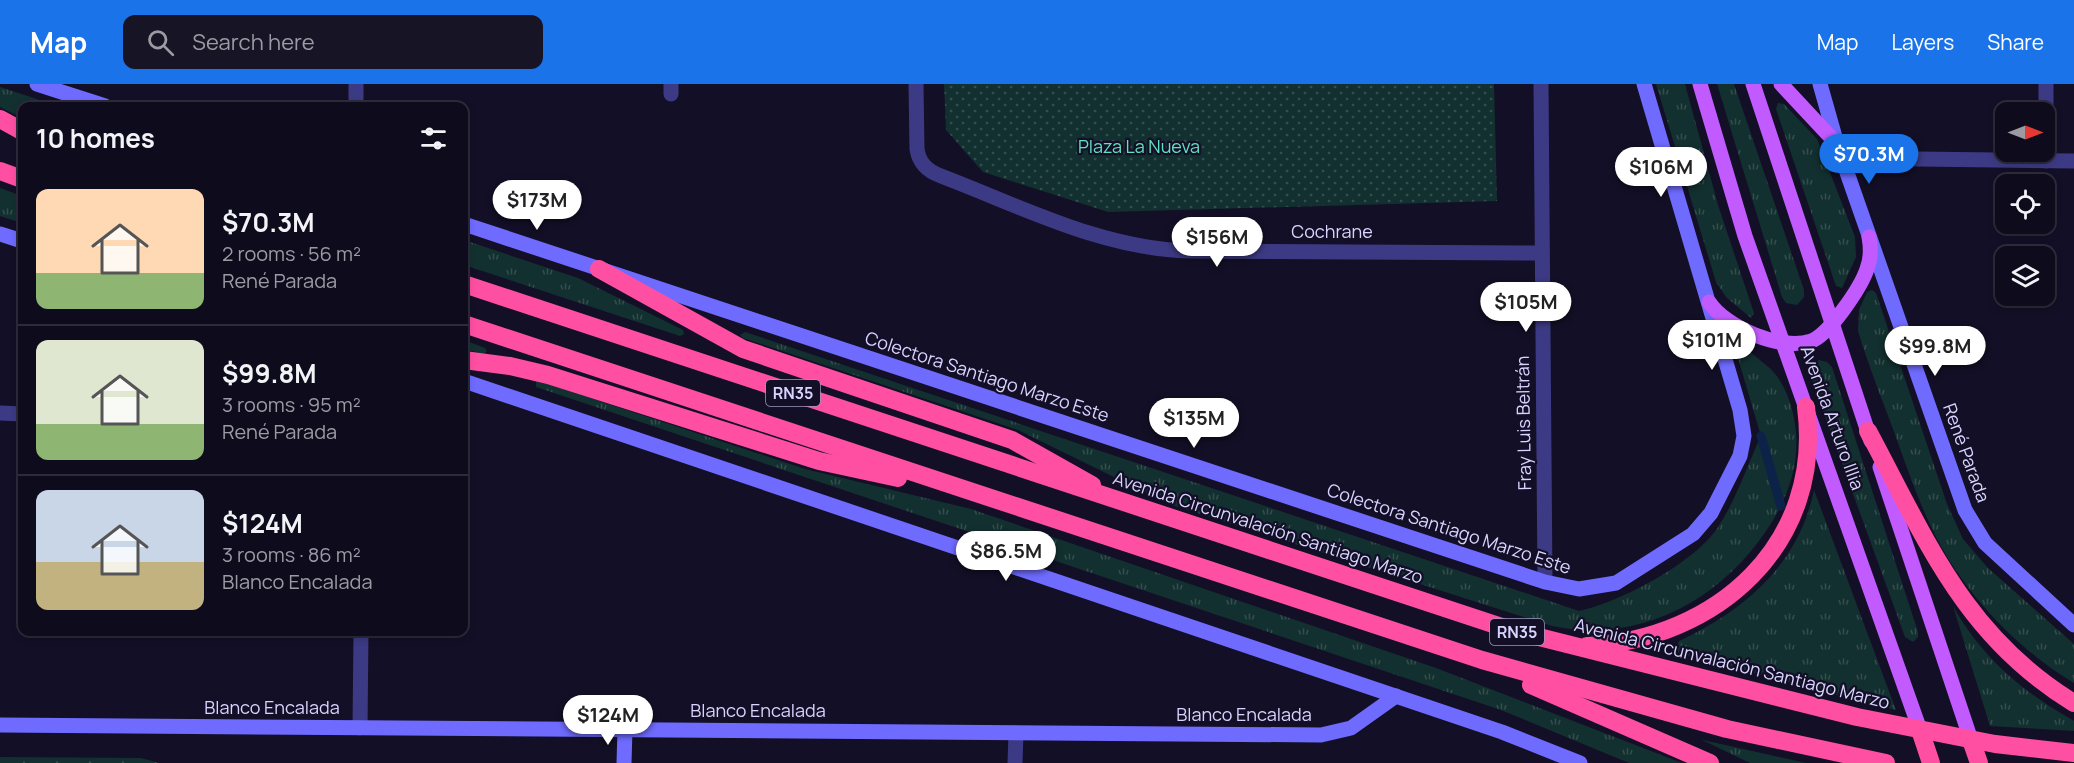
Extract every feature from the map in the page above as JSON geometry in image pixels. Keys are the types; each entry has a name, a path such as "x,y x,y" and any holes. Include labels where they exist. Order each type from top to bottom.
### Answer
{"highway":[{"path":"0,119 18,129"},
{"path":"0,131 18,138"},
{"path":"0,171 18,178"},
{"path":"599,269 737,347 1012,440 1122,502"},
{"name":"Avenida Circunvalación Santiago Marzo","path":"468,285 1452,612 1570,646 1799,704 1971,740 2074,753"},
{"name":"RN35","path":"468,325 1441,647 1706,724 1886,763"},
{"path":"468,361 510,366 548,375 819,461 969,492"},
{"path":"1570,646 1606,645 1660,634 1707,612 1746,582 1777,544 1798,499 1808,453 1806,407"},
{"path":"1868,431 1940,566 1965,605 2013,659 2074,703"},
{"path":"1441,647 1710,763"},
{"name":"Avenida Arturo Illia","path":"1920,730 1931,763"},
{"name":"Avenida Arturo Illia","path":"1971,740 1979,763"}],"main road":[{"name":"Avenida Arturo Illia","path":"1700,84 1733,199 1920,730"},
{"name":"Avenida Arturo Illia","path":"1753,84 1971,740"},
{"path":"1781,84 1839,151"},
{"path":"1709,302 1730,325 1796,344 1811,341 1832,325 1866,272 1870,251 1869,237"}],"street":[{"path":"37,84 93,102"},
{"path":"356,84 356,102"},
{"name":"Cochrane","path":"916,84 916,149 922,164 940,176 1091,233 1155,250 1542,253"},
{"name":"Fray Luis Beltrán","path":"1540,84 1545,582"},
{"path":"1644,84 1709,302"},
{"name":"René Parada","path":"1821,84 1839,151 1958,492 1974,528 1997,556 2074,625"},
{"path":"2046,84 2046,102"},
{"path":"1839,151 1995,159"},
{"path":"2055,161 2074,161"},
{"name":"Colectora Santiago Marzo Este","path":"468,225 1545,582 1580,589 1616,583 1686,539 1711,513 1737,464 1744,436 1740,410 1709,302"},
{"path":"0,234 18,240"},
{"path":"468,382 1396,696 1558,759 1580,763"},
{"path":"0,413 18,414"},
{"path":"360,728 361,636"},
{"name":"Blanco Encalada","path":"0,726 1321,735 1351,728 1396,696"},
{"path":"624,763 625,730"},
{"path":"1015,763 1016,733"}],"green space":[{"name":"Plaza La Nueva","path":"944,84 1494,84 1497,201 1108,212 983,172 946,130"},
{"path":"1656,84 1685,84 1718,205 1754,313 1751,318 1726,297 1716,282"},
{"path":"1717,84 1734,84 1804,290 1804,297 1797,305 1786,303 1782,297"},
{"path":"0,87 46,102 18,102 18,116 0,107"},
{"path":"1778,103 1784,104 1817,139 1855,237 1856,257 1842,288 1836,286 1776,109"},
{"path":"0,188 18,195 18,222 0,216"},
{"path":"468,241 578,278 683,330 684,334 680,336 468,266"},
{"path":"1872,290 1876,293 1947,504 1963,539 1988,568 2074,644 2074,683 2032,654 1994,618 1961,578 1935,535 1912,483 1858,331 1859,310 1867,292"},
{"path":"745,332 1579,611 1635,590 1675,567 1707,541 1724,517 1761,436 1735,348 1736,344 1748,350 1772,370 1782,384 1794,416 1796,453 1791,480 1774,519 1747,556 1724,578 1700,597 1673,612 1645,623 1615,629 1584,630 1552,626 1169,504 1018,430 743,338 740,335"},
{"path":"468,342 485,348 487,351 484,354 468,350"},
{"path":"1819,360 1827,362 1832,367 1918,632 1918,637 1913,642 1905,637 1810,375 1813,364"},
{"path":"536,380 805,469 971,509 1436,668 1682,763 1629,763 1501,710 536,387"},
{"path":"1814,490 1896,710 1680,654 1676,650 1679,641 1726,615 1766,582 1796,540 1807,516"},
{"path":"1953,606 1964,625 1991,658 2021,686 2074,721 2074,731 1990,726"},
{"path":"1703,740 1806,763 1750,763"},
{"path":"0,757 141,758 159,763 0,763"}],"waterway":[{"path":"1761,436 1781,506"}]}
